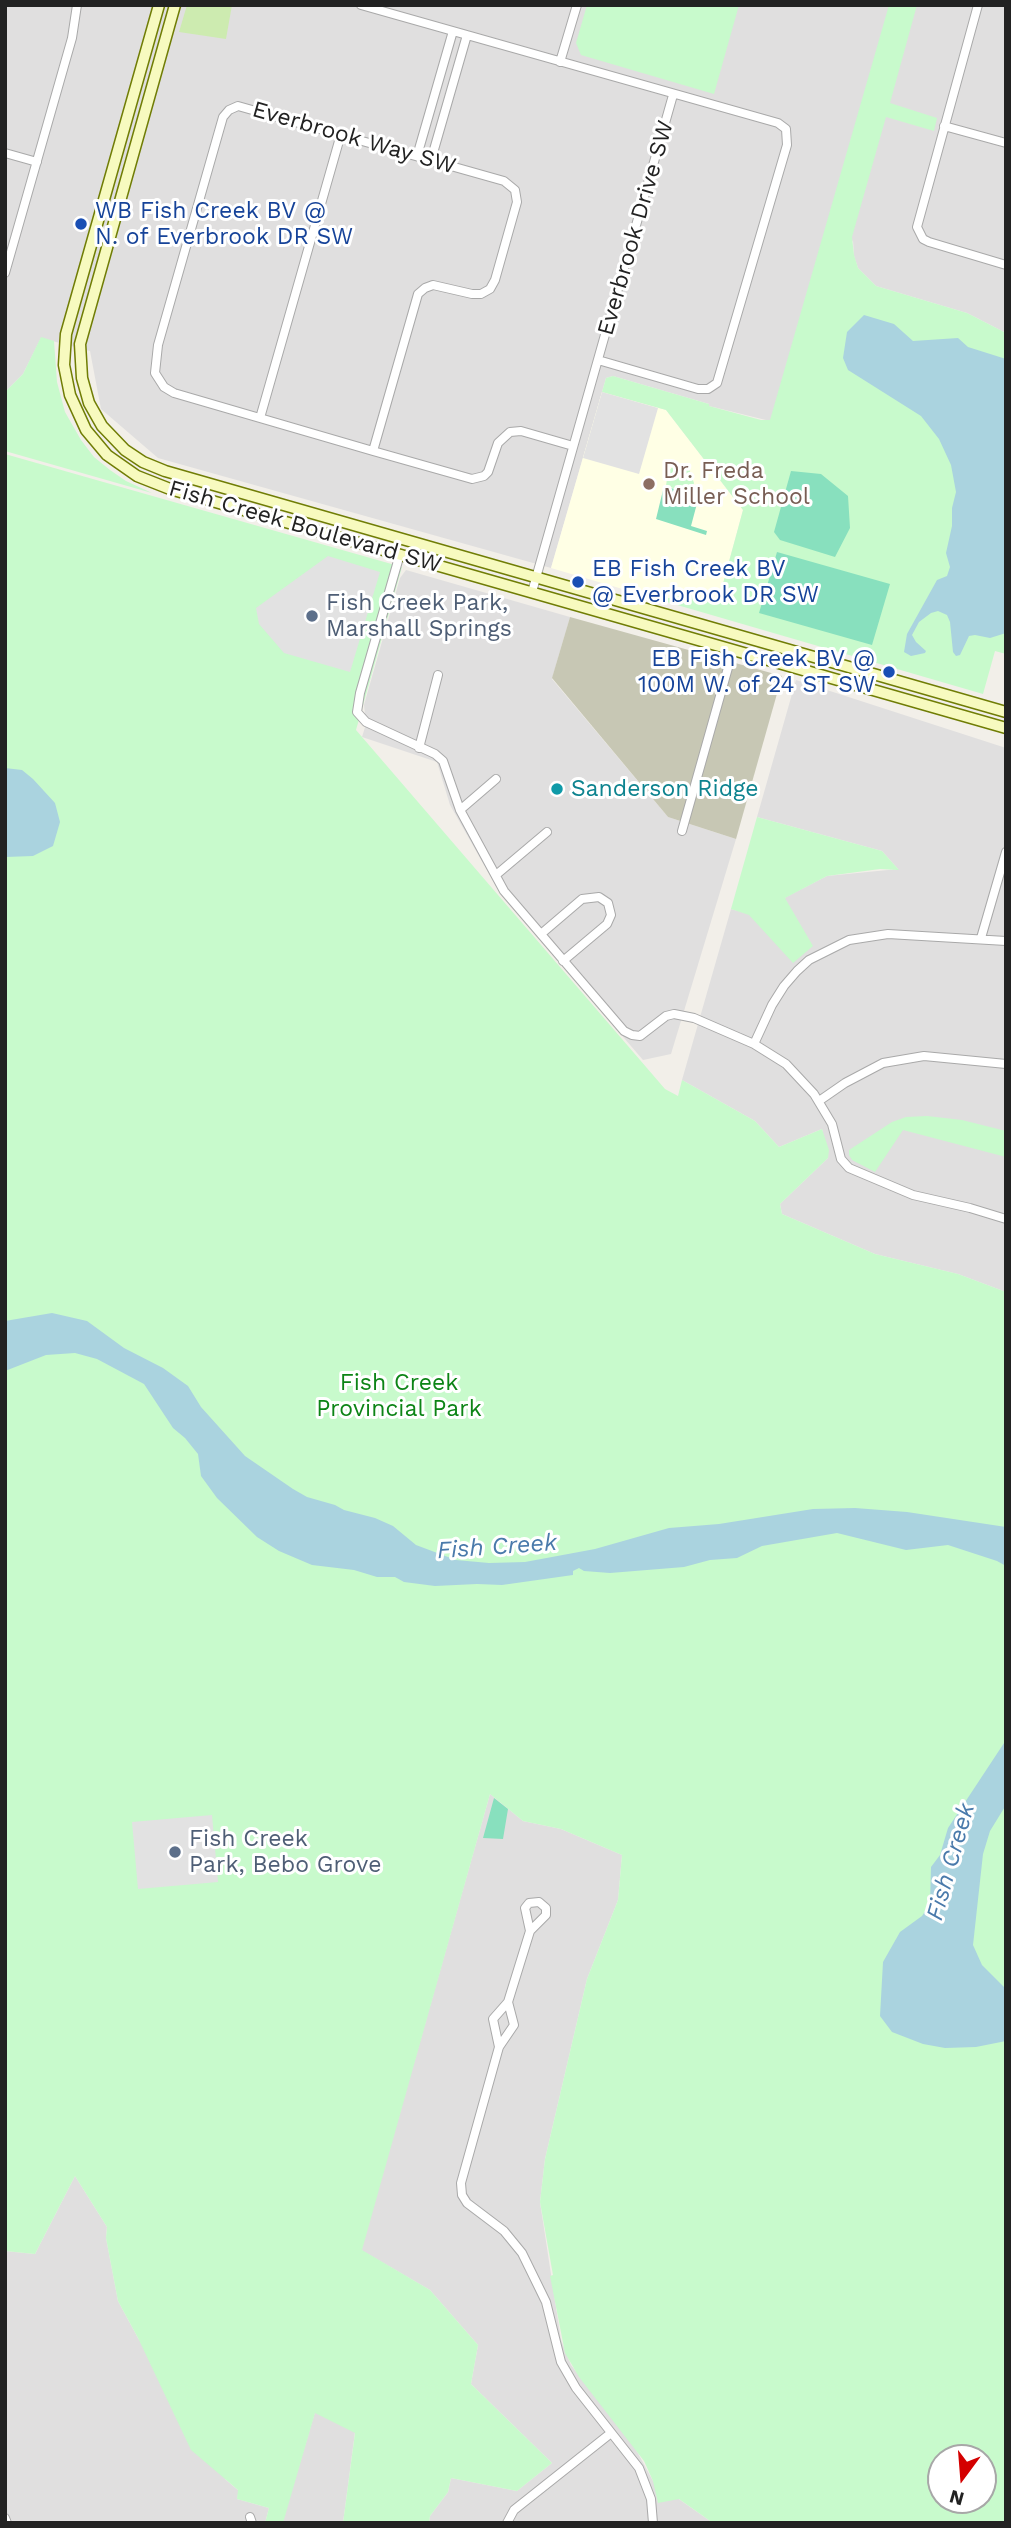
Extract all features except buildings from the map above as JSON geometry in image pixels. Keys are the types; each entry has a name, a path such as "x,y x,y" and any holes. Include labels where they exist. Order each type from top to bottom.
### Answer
{"main road":[{"name":"Fish Creek Boulevard SW","path":"159,5 67,328 64,365 74,406 86,430 107,455 147,481 1006,728"},
{"name":"Fish Creek Boulevard SW","path":"175,5 81,335 80,367 93,411 102,426 125,450 154,467 1006,712"}],"street":[{"path":"5,273 74,30 77,5"},
{"name":"Everbrook Drive SW","path":"361,5 673,95 532,592"},
{"path":"560,62 577,5"},
{"path":"978,5 917,220 920,234 929,242 1006,265"},
{"path":"417,156 453,32"},
{"path":"431,160 467,35"},
{"path":"598,360 698,390 708,389 717,383 787,145 788,133 778,122 673,95"},
{"name":"Everbrook Way SW","path":"373,451 418,294 433,285 472,294 481,294 489,289 495,280 517,202 515,190 509,183 238,106 223,117 158,345 155,373 164,387 174,393 373,451 472,479 488,472 498,443 510,432 521,431 573,446"},
{"path":"944,126 1006,143"},
{"path":"260,418 341,134"},
{"path":"5,153 37,162"},
{"path":"400,554 357,712 366,722 435,754 443,761 460,810 504,891 628,1034 644,1034 666,1016 674,1014 694,1018 754,1044 786,1064 819,1101 832,1124 841,1159 849,1168 912,1195 1006,1219"},
{"path":"682,831 733,650"},
{"path":"419,748 439,675"},
{"path":"920,703 924,688"},
{"path":"460,810 496,779"},
{"path":"496,875 547,832"},
{"path":"981,938 1006,852"},
{"path":"541,934 583,899 599,897 608,903 611,915 607,924 564,961"},
{"path":"754,1044 784,986 809,960 828,948 862,936 888,934 1006,941"},
{"path":"819,1101 845,1083 883,1063 924,1056 1006,1064"},
{"path":"499,2047 493,2019 508,2002 530,1931"},
{"path":"508,2002 514,2025 499,2047 461,2183 462,2195 467,2203 504,2231 522,2253 546,2302 557,2350 567,2374 632,2458 651,2499 653,2523"},
{"path":"507,2523 514,2510 611,2432"},
{"path":"5,2518 7,2523"}],"shaded area":[{"path":"5,5 1006,5 1006,333 967,313 876,286 858,268 853,240 770,421 709,406 613,376 606,378 551,568 158,458 101,409 90,351 41,338 23,374 5,392"},
{"name":"Dr. Freda Miller School","path":"602,392 666,410 743,510 718,602 687,594 660,600 551,568"},
{"path":"602,392 658,408 639,474 583,458"},
{"name":"Fish Creek Park, Marshall Springs","path":"328,556 380,572 350,672 284,653 259,624 256,608"},
{"name":"Sanderson Ridge","path":"406,570 570,617 552,679 668,817 736,839 671,1054 643,1060 501,895 450,805 437,762 362,737 366,724 364,705 400,578"},
{"path":"570,617 782,676 736,839 668,817 552,678"},
{"path":"796,680 1006,748 1006,1292 958,1274 875,1254 782,1214 780,1204 828,1158 822,1129 779,1147 755,1121 682,1080 731,909 749,914 803,953 812,946 784,898 827,876 898,869 882,851 757,817"},
{"path":"490,1794 523,1821 561,1829 622,1855 618,1900 587,1979 545,2159 540,2202 561,2340 571,2365 634,2446 653,2481 713,2523 429,2523 430,2516 448,2492 451,2478 517,2491 552,2463 471,2384 478,2345 430,2290 361,2250"},
{"name":"Fish Creek Park, Bebo Grove","path":"212,1815 218,1882 138,1889 132,1822"},
{"path":"75,2176 107,2227 106,2238 118,2301 138,2338 226,2480 239,2491 237,2499 269,2508 265,2523 5,2523 5,2251 35,2254"},
{"path":"315,2412 355,2432 343,2523 282,2523"}],"green space":[{"path":"187,5 232,5 226,39 179,32"},
{"path":"587,5 739,5 714,94 581,55 576,43"},
{"path":"889,5 917,5 890,103 937,118 934,131 886,117 852,237 858,268 876,286 967,313 1006,333 1006,654 995,651 983,694 660,600 687,594 718,602 743,510 666,410 602,392 606,378 613,376 709,406 770,420"},
{"path":"41,337 54,341 57,382 65,412 81,440 94,457 110,470 152,493 5,451 5,392 23,374"},
{"name":"Fish Creek Provincial Park","path":"5,454 402,567 356,730 665,1089 678,1096 682,1080 755,1121 779,1147 822,1129 829,1150 828,1158 780,1204 782,1214 875,1254 958,1274 1006,1292 1006,2523 713,2523 679,2499 658,2503 653,2481 644,2461 579,2377 565,2353 550,2276 553,2275 540,2202 545,2159 587,1979 618,1900 622,1855 561,1829 523,1821 490,1794 362,2250 430,2290 478,2345 471,2384 552,2463 517,2491 451,2478 448,2492 430,2516 429,2523 343,2523 355,2433 315,2413 283,2523 265,2523 269,2508 237,2499 238,2490 191,2450 118,2301 106,2238 107,2227 75,2176 35,2254 5,2251"},
{"path":"675,465 688,466 694,483 691,493 666,486 668,471"},
{"path":"791,471 821,474 848,496 850,528 835,557 780,540 774,532"},
{"path":"664,486 699,496 691,526 707,531 706,535 656,519"},
{"path":"777,552 890,584 872,645 759,613"},
{"path":"757,817 882,851 899,870 880,869 827,876 785,898 813,946 793,963 749,915 731,909"},
{"path":"927,1116 962,1120 1006,1131 1006,1157 903,1130 875,1172 852,1160 849,1155 849,1150 892,1122 906,1117"},
{"path":"494,1798 508,1809 503,1839 483,1838"}],"water":[{"path":"864,315 894,324 913,341 958,338 968,347 1006,359 1006,633 990,638 969,636 960,655 956,656 953,652 947,615 938,611 919,622 912,635 925,653 911,656 904,652 907,634 937,580 947,576 950,567 946,553 956,492 951,465 939,439 921,416 848,370 843,358 847,332"},
{"path":"5,768 22,770 55,803 60,822 53,846 33,856 5,857"},
{"path":"52,1313 87,1321 124,1348 163,1368 188,1386 201,1407 245,1456 293,1489 307,1497 375,1518 393,1526 416,1545 456,1560 525,1562 595,1549 669,1528 719,1524 813,1509 855,1508 907,1512 1006,1527 1006,1566 948,1545 906,1550 837,1533 762,1546 737,1558 710,1560 684,1567 610,1573 584,1571 579,1568 573,1571 573,1575 502,1585 435,1586 404,1582 395,1577 377,1577 354,1570 312,1565 279,1551 257,1537 217,1498 201,1476 198,1454 173,1428 144,1384 97,1359 75,1353 46,1355 5,1371 5,1321"},
{"name":"Fish Creek","path":"1006,1740 1006,1805 990,1831 983,1854 973,1945 982,1965 1006,1989 1006,2041 976,2047 945,2048 923,2044 892,2032 880,2016 883,1962 900,1932 922,1916 930,1904 931,1867 940,1855 948,1828"}],"place":[{"name":"WB Fish Creek BV @ N. of Everbrook DR SW","path":"81,224"},
{"name":"Dr. Freda Miller School","path":"649,484"},
{"name":"EB Fish Creek BV @ Everbrook DR SW","path":"578,582"},
{"name":"Fish Creek Park, Marshall Springs","path":"312,616"},
{"name":"EB Fish Creek BV @ 100M W. of 24 ST SW","path":"889,672"},
{"name":"Sanderson Ridge","path":"557,789"},
{"name":"Fish Creek Park, Bebo Grove","path":"175,1852"}]}
